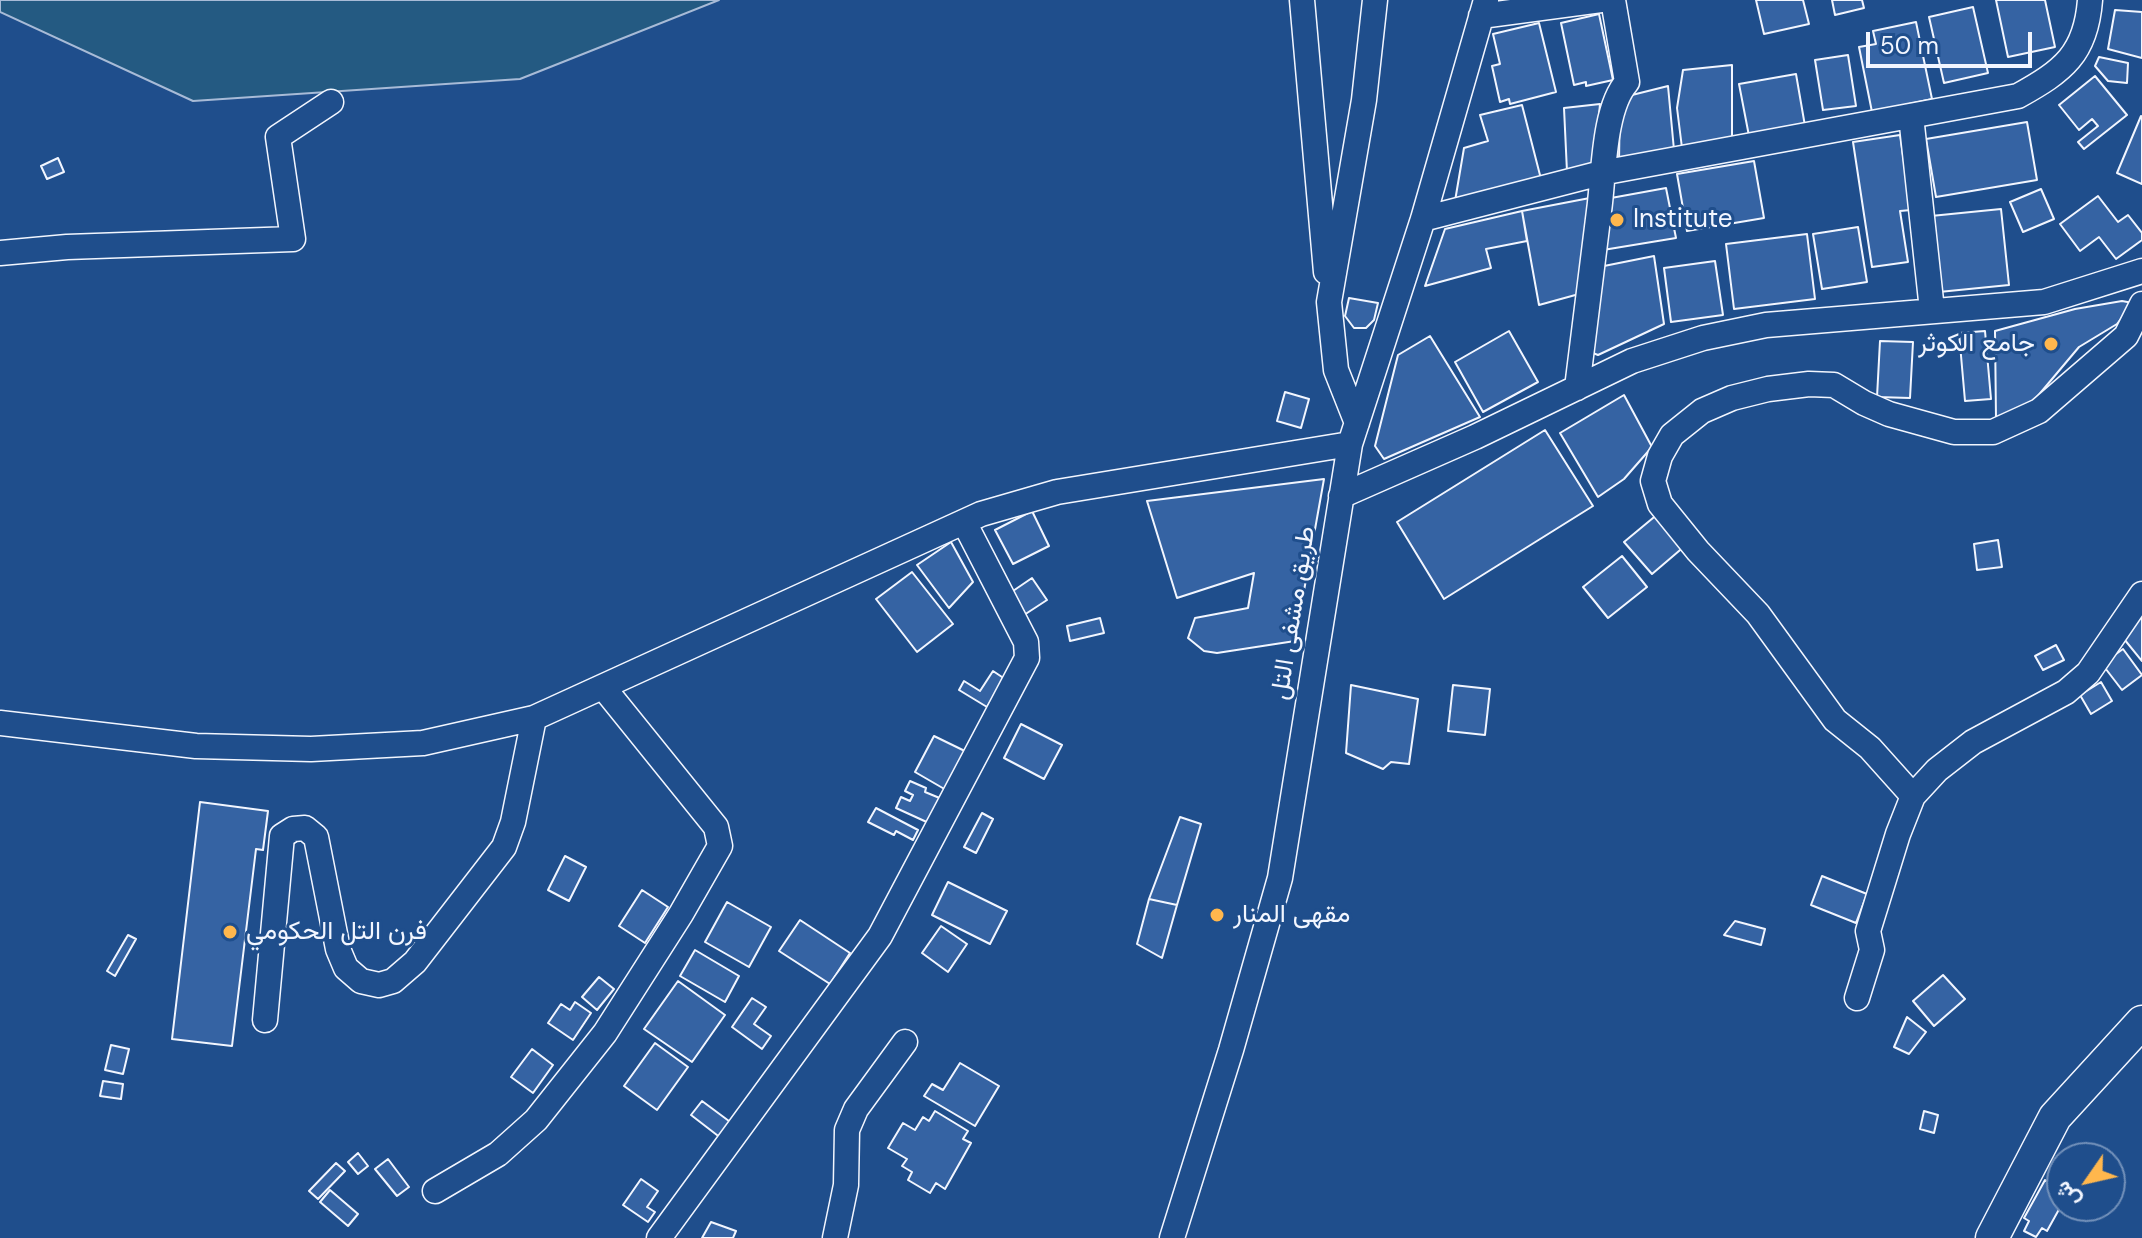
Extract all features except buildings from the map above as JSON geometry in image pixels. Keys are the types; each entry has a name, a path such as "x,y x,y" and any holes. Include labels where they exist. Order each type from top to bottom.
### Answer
{"main road":[{"path":"1992,1238 2055,1117 2142,1022"}],"street":[{"path":"0,723 196,746 311,749 423,743 534,718 981,514 1057,492 1353,434 1336,370 1302,0"},
{"path":"1329,302 1364,100 1375,0"},
{"path":"1483,8 1601,0"},
{"path":"1577,388 1600,208 1601,173 1617,94 1627,82 1613,0"},
{"path":"1423,219 1601,173 2018,96 2054,76 2074,54 2088,28 2090,0"},
{"name":"طريق مشفى التل","path":"1172,1238 1231,1050 1280,878 1353,434 1423,219 1483,8"},
{"path":"0,253 67,247 293,239 278,137 331,102"},
{"path":"1911,116 1932,310"},
{"path":"1341,496 1632,361 1703,338 1766,325 2044,302 2142,271"},
{"path":"1913,796 1870,748 1835,720 1758,614 1698,551 1660,504 1653,481 1660,456 1672,435 1702,411 1732,398 1768,389 1809,384 1834,385 1889,414 1954,432 1993,432 2039,411 2126,336 2142,304"},
{"path":"659,1238 880,936 1027,658 1026,642 964,522"},
{"path":"1857,998 1872,950 1868,931 1913,796 1937,770 1973,742 2066,692 2088,673 2142,594"},
{"path":"435,1191 498,1154 536,1120 605,1033 681,914 720,846 716,827 603,687"},
{"path":"265,1020 282,836 293,829 305,828 316,837 338,949 346,968 361,981 379,985 393,981 415,962 504,847 513,822 534,718"},
{"path":"835,1238 846,1185 847,1130 856,1109 905,1042"}],"shaded area":[{"path":"0,0 719,0 520,79 193,101 0,12"}],"place":[{"name":"Institute","path":"1617,220"},
{"name":"جامع الكوثر","path":"2051,344"},
{"name":"مقهى المنار","path":"1217,915"},
{"name":"فرن التل الحكومي","path":"230,932"}]}
